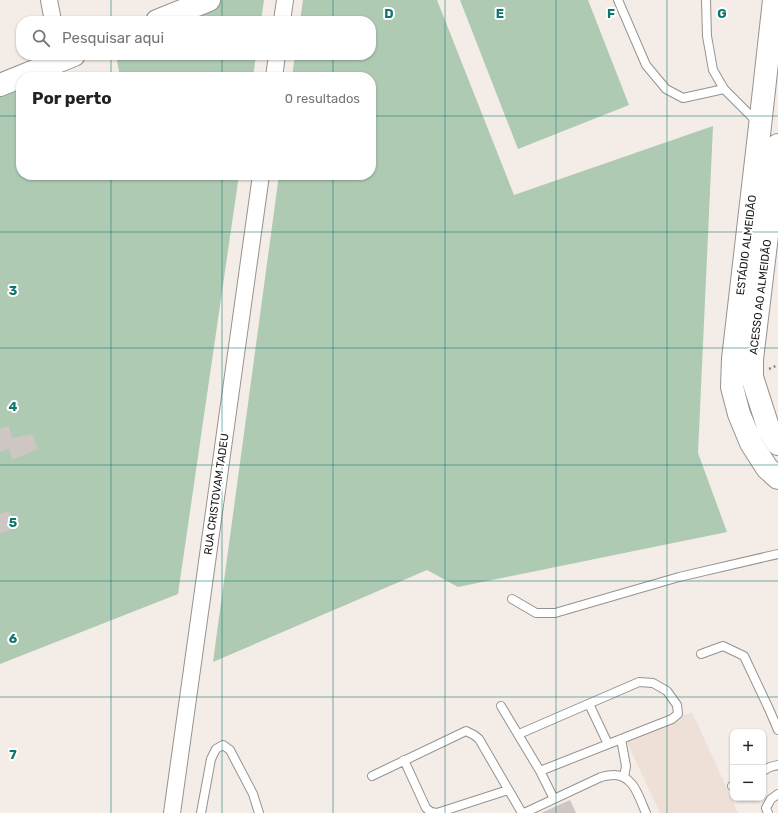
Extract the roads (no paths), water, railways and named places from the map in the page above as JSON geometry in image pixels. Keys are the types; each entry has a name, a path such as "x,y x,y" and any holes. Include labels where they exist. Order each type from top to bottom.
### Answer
{"street":[{"path":"49,0 52,16"},
{"path":"169,16 208,0"},
{"path":"283,16 285,0"},
{"name":"ESTÁDIO ALMEIDÃO","path":"774,0 733,359 732,387 751,443 767,468 778,478"},
{"path":"30,72 57,60"},
{"path":"275,72 276,60"},
{"path":"0,85 16,78"},
{"name":"ACESSO AO ALMEIDÃO","path":"778,145 756,323 752,359 752,377 769,430 778,444"},
{"name":"RUA CRISTOVAM TADEU","path":"172,813 259,180"}],"lane":[{"path":"618,0 646,65 666,89 683,98 724,89"},
{"path":"706,0 707,36 713,70 724,89 760,126"},
{"path":"512,599 536,614 555,613 679,577 778,554"},
{"path":"701,654 723,646 744,656 770,709 778,730"},
{"path":"519,734 639,682 653,683 667,691 677,704 678,714 672,718 540,771"},
{"path":"589,704 608,744"},
{"path":"501,706 519,734 554,799"},
{"path":"372,776 466,731 474,734 479,739 523,813 601,777 614,775 624,777 632,783 646,813"},
{"path":"621,739 626,766 624,777"},
{"path":"201,813 211,759 216,749 222,746 230,750 253,794 259,813"},
{"path":"404,760 426,808 431,812 437,813 508,790"},
{"path":"766,769 778,765"},
{"path":"768,813 766,808 771,799 778,794"}]}
